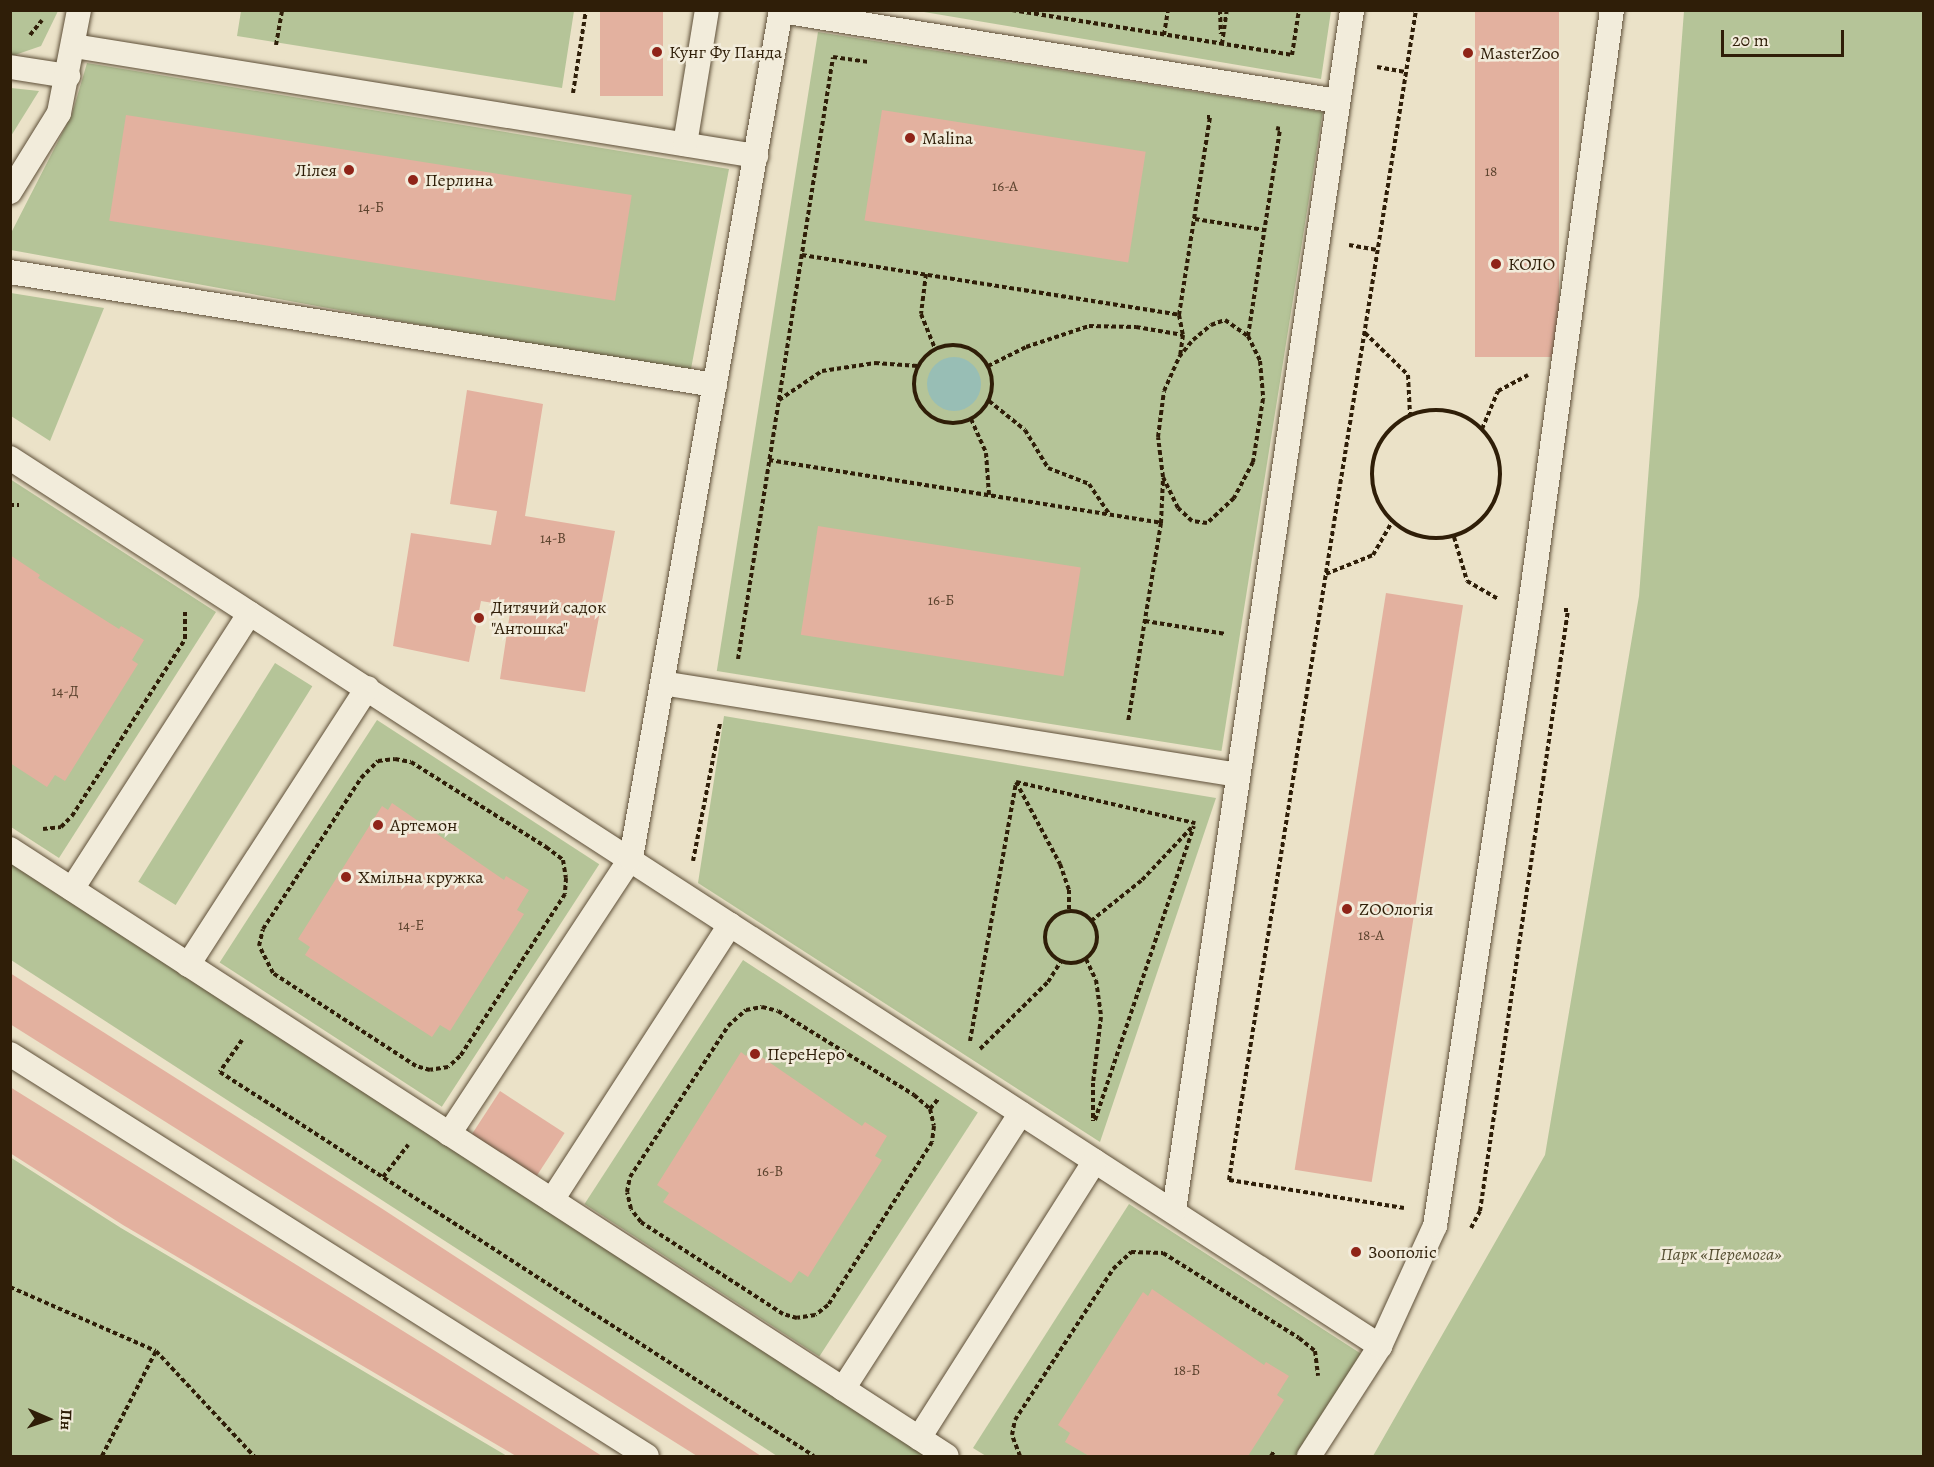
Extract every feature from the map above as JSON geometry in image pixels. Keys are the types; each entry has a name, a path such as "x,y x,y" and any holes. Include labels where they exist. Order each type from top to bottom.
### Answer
{"lane":[{"path":"10,192 59,113 74,46 79,10"},
{"path":"685,144 707,10"},
{"path":"1174,1210 1352,10"},
{"path":"1309,1456 1380,1346 1435,1226 1530,606 1612,10"},
{"path":"450,1134 631,858 781,11 1338,101"},
{"path":"74,46 756,156"},
{"path":"10,67 68,76"},
{"path":"10,272 715,385"},
{"path":"10,458 631,858 730,925 1174,1210 1380,1346"},
{"path":"72,889 250,613"},
{"path":"662,683 1238,775"},
{"path":"188,965 367,688"},
{"path":"10,849 947,1456"},
{"path":"552,1200 730,925"},
{"path":"10,1054 647,1456"},
{"path":"843,1389 1021,1113"},
{"path":"919,1438 1095,1161"}],"path":[{"path":"27,38 45,10"},
{"path":"568,126 586,10"},
{"path":"1012,10 1292,55 1299,10"},
{"path":"1164,35 1168,10"},
{"path":"1220,10 1222,44"},
{"path":"1222,44 1227,10"},
{"path":"1409,1209 1229,1180 1416,10"},
{"path":"691,870 726,693 737,659 833,57 880,64"},
{"path":"1199,115 1222,119"},
{"path":"1129,722 1161,523 1163,477 1158,438 1164,391 1179,357 1183,335 1179,315 1210,117"},
{"path":"1248,336 1280,129 1269,127"},
{"path":"1195,219 1264,230"},
{"path":"802,255 1179,315"},
{"path":"926,274 921,314 935,349"},
{"path":"1179,357 1211,325 1225,320 1248,336 1260,361 1263,399 1250,484"},
{"path":"988,366 1026,347 1089,326 1136,327 1183,335"},
{"path":"1365,333 1408,375 1410,415"},
{"path":"946,345 971,348 988,366 992,390 988,401 971,419 948,423 926,412 915,391 918,366 935,349 946,345"},
{"path":"779,400 822,371 875,363 918,366"},
{"path":"1482,429 1498,391 1534,372"},
{"path":"988,401 1025,430 1048,468 1089,484 1109,514"},
{"path":"1429,410 1449,411 1482,429 1495,447 1500,468 1499,491 1482,519 1454,537 1432,539 1411,534 1392,522 1375,493 1373,460 1388,433 1410,415 1429,410"},
{"path":"971,419 986,453 989,495"},
{"path":"769,460 1161,523"},
{"path":"1163,477 1178,508 1192,521 1207,523 1234,498 1253,462"},
{"path":"10,505 24,506"},
{"path":"1326,574 1373,555 1392,522"},
{"path":"36,828 61,827 72,816 185,639 188,623 184,606"},
{"path":"1145,621 1227,634"},
{"path":"1225,645 1228,624"},
{"path":"737,659 749,661"},
{"path":"1118,720 1140,724"},
{"path":"378,761 411,762 563,860 565,894 460,1056 448,1067 430,1070 416,1066 273,973 259,946 262,929 361,778 378,761"},
{"path":"1016,782 1196,823"},
{"path":"1016,782 1060,864 1069,890 1069,911"},
{"path":"968,1050 1016,782"},
{"path":"1091,921 1142,880 1196,823"},
{"path":"1086,959 1096,980 1101,1017 1093,1083 1093,1125 1196,823"},
{"path":"1069,911 1079,911 1091,921 1097,936 1086,959 1060,961 1048,949 1045,932 1054,918 1069,911"},
{"path":"974,1055 1048,982 1060,961"},
{"path":"746,1010 778,1011 930,1109 934,1126 932,1142 828,1305 815,1315 797,1318 783,1314 640,1222 631,1209 627,1192 630,1177 728,1026 746,1010"},
{"path":"220,1072 814,1456"},
{"path":"1020,1456 1012,1435 1015,1420 1113,1269 1131,1252 1163,1253 1299,1338 1315,1352 1320,1369 1317,1384"},
{"path":"10,1287 156,1351 254,1456"},
{"path":"102,1456 156,1351"},
{"path":"1271,1456 1277,1448"}],"green space":[{"path":"241,10 574,11 562,88 237,36"},
{"path":"11,11 58,11 41,46 12,56"},
{"path":"918,11 1331,11 1321,79"},
{"name":"Парк «Перемога»","path":"1684,11 1923,11 1923,1456 1373,1456 1545,1155 1639,596"},
{"path":"818,32 1323,112 1221,751 717,671"},
{"path":"87,63 729,169 690,374 11,250 10,235 72,114"},
{"path":"10,88 39,91 11,136"},
{"path":"11,293 104,308 50,441 11,416"},
{"path":"10,479 216,612 59,858 11,827"},
{"path":"275,663 312,686 176,905 138,882"},
{"path":"724,716 1216,798 1100,1142 698,883"},
{"path":"377,720 599,864 442,1107 220,962"},
{"path":"10,863 926,1456 777,1456 11,960"},
{"path":"743,960 978,1112 819,1357 585,1204"},
{"path":"10,1157 121,1228 507,1456 11,1456"},
{"path":"1129,1204 1363,1355 1298,1456 986,1456 973,1448"}],"water":[{"path":"949,357 959,357 969,361 977,369 981,384 977,399 969,407 959,411 949,411 939,407 931,399 927,389 927,379 931,369 939,361"}],"building":[{"path":"600,10 663,10 663,96 600,96"},
{"path":"1475,10 1559,10 1559,357 1475,357"},
{"path":"882,110 1146,152 1128,262 864,221"},
{"path":"126,115 632,195 615,301 109,221"},
{"path":"467,390 543,404 525,516 615,531 585,692 500,679 511,606 481,601 469,662 393,646 411,533 491,545 497,511 450,504"},
{"path":"818,526 1081,568 1064,676 801,635"},
{"path":"10,555 40,575 38,578 119,629 121,626 144,640 132,660 138,664 65,781 55,775 47,787 10,763"},
{"path":"1386,593 1463,605 1372,1182 1295,1170"},
{"path":"392,803 504,880 506,876 529,890 517,910 524,914 450,1031 440,1025 432,1037 305,955 310,947 298,939 382,806 388,810"},
{"path":"10,973 381,1208 761,1456 697,1456 10,1024"},
{"path":"750,1049 862,1126 865,1122 887,1136 875,1156 882,1160 808,1277 799,1271 791,1283 663,1202 669,1193 657,1185 741,1052 746,1056"},
{"path":"10,1087 602,1456 516,1456 123,1225 10,1153"},
{"path":"500,1091 565,1133 535,1178 471,1136"},
{"path":"1152,1289 1264,1365 1266,1362 1289,1376 1277,1395 1284,1400 1248,1456 1089,1456 1065,1442 1070,1433 1058,1425 1143,1292 1148,1296"}],"place":[{"name":"Кунг Фу Панда","path":"657,52"},
{"name":"MasterZoo","path":"1468,53"},
{"name":"Malina","path":"910,138"},
{"name":"Лілея","path":"349,170"},
{"name":"Перлина","path":"413,180"},
{"name":"КОЛО","path":"1496,264"},
{"name":"Дитячий садок \"Антошка\"","path":"479,618"},
{"name":"Артемон","path":"378,825"},
{"name":"Хмільна кружка","path":"346,877"},
{"name":"ZООлогія","path":"1347,909"},
{"name":"ПереНеро","path":"755,1054"},
{"name":"Зоополіс","path":"1356,1252"}]}
